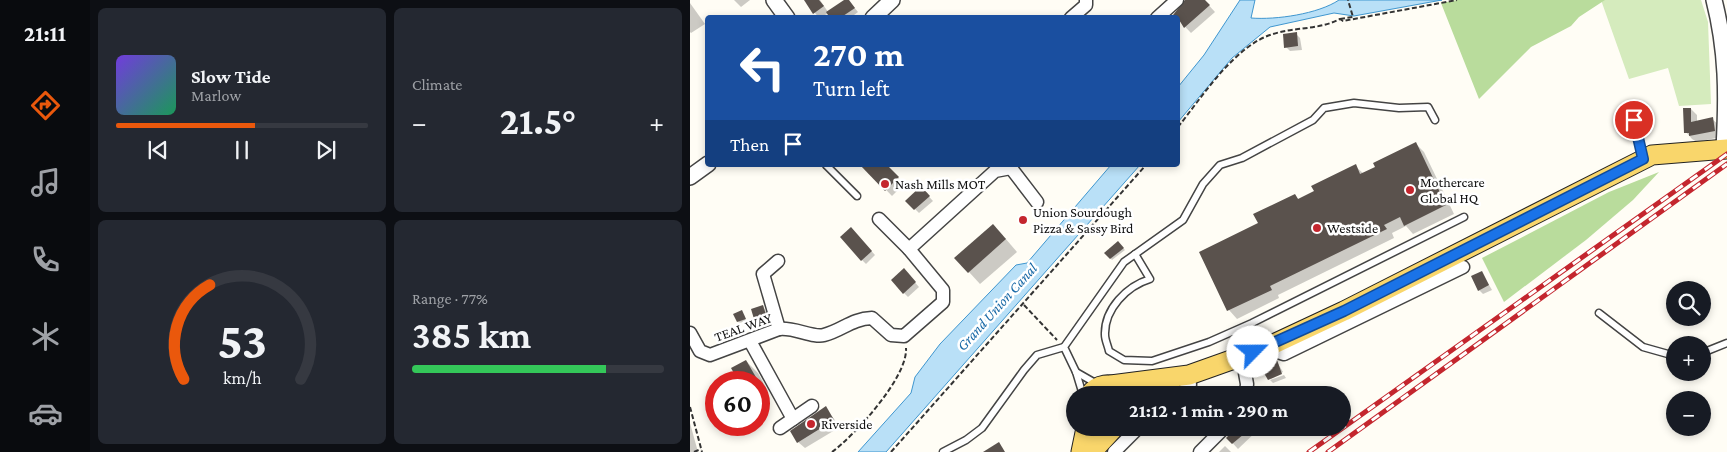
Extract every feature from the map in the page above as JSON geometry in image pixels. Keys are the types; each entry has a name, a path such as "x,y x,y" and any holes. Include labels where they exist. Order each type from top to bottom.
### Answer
{"main road":[{"path":"1175,386 1189,375 1265,348 1344,311 1652,155 1726,149"},
{"path":"1081,452 1084,436"},
{"path":"1092,452 1107,436"}],"street":[{"path":"774,0 785,15"},
{"path":"876,15 892,0"},
{"path":"1075,15 1086,5 1086,0"},
{"path":"1160,15 1177,0"},
{"path":"1714,0 1725,51 1726,149"},
{"path":"690,177 705,166"},
{"path":"909,249 995,171 1008,167"},
{"path":"1012,167 1037,202"},
{"path":"879,219 909,249 943,290 943,302 904,336"},
{"path":"778,262 764,274 779,329"},
{"path":"1265,348 1284,354 1463,267"},
{"name":"TEAL WAY","path":"690,333 700,352 710,355 779,329 789,327 823,335 858,318 872,318 892,335 904,336"},
{"path":"750,341 794,418"},
{"path":"1242,356 1246,386"},
{"path":"780,428 812,406"},
{"path":"1114,452 1130,436"},
{"path":"1200,452 1216,436"}],"lane":[{"path":"944,452 966,440 982,428 1037,355 1064,347 1124,262 1183,220 1203,184 1220,166 1242,158 1313,120 1324,108 1354,103 1399,108 1428,107 1435,120"},
{"path":"1634,120 1643,159"},
{"path":"828,167 857,196"},
{"path":"1135,254 1150,279 1139,282 1124,294 1109,313 1105,335 1109,351 1124,360 1152,361 1209,342 1252,323 1464,217"},
{"path":"1599,313 1643,346 1666,353"},
{"path":"1711,349 1727,343"},
{"path":"1064,347 1076,372 1094,386"},
{"path":"1076,372 1094,386"}],"path":[{"path":"1180,124 1233,59 1250,46 1273,34 1327,25 1340,18 1353,17 1348,0"},
{"path":"1340,18 1343,21 1457,0"},
{"path":"891,452 1144,167"},
{"path":"1024,304 1064,347"},
{"path":"832,452 870,417 894,381 906,352 904,336"},
{"path":"690,407 702,451 694,452"}],"green space":[{"path":"1457,0 1605,0 1579,17 1571,26 1531,47 1479,99 1441,3"},
{"path":"1601,0 1701,0 1708,22 1711,104 1679,106 1668,68 1629,79"},
{"path":"1659,172 1633,200 1586,240 1504,302 1482,258 1609,192"}],"water":[{"path":"1240,0 1255,0 1251,18 1261,18 1284,17 1309,12 1339,0 1442,0 1354,16 1334,13 1270,27 1232,58 1180,120 1180,85 1204,55"},
{"name":"Grand Union Canal","path":"1109,167 1138,167 886,452 858,452 911,393 915,377 940,344 1016,265 1027,263"}],"building":[{"path":"804,0 819,0 824,6 813,14"},
{"path":"844,0 849,0 855,8 844,15 828,15 826,12"},
{"path":"1185,0 1205,0 1210,5 1184,28 1180,21 1180,15 1173,15"},
{"path":"1297,32 1298,46 1284,48 1283,34"},
{"path":"1683,108 1691,108 1691,122 1713,117 1715,131 1689,136 1689,133 1684,133"},
{"name":"Westside","path":"1416,142 1446,205 1404,226 1400,217 1384,225 1387,229 1270,286 1272,290 1227,311 1199,252 1258,223 1253,214 1295,194 1298,199 1314,191 1311,186 1356,164 1360,174 1375,167 1373,163"},
{"name":"Nash Mills MOT","path":"862,167 889,167 899,177 885,191"},
{"path":"921,186 930,196 914,210 905,201"},
{"path":"993,224 1006,239 968,273 954,258"},
{"path":"851,227 872,251 861,261 840,237"},
{"path":"1118,241 1124,248 1110,259 1104,253"},
{"path":"904,268 916,282 903,294 891,280"},
{"path":"1482,271 1489,285 1478,291 1471,276"},
{"path":"763,305 766,315 754,319 751,309"},
{"path":"742,310 746,319 737,322 733,314"},
{"path":"746,360 752,371 733,371 731,368"},
{"path":"1277,360 1282,374 1268,380 1260,366"},
{"name":"Riverside","path":"826,406 834,420 797,443 790,431"},
{"path":"1228,436 1242,436 1232,444 1226,438"},
{"path":"999,442 1005,452 983,452"}],"railway":[{"path":"1309,452 1727,154"},
{"path":"1328,452 1727,164"}],"place":[{"name":"Nash Mills MOT","path":"885,184"},
{"name":"Mothercare Global HQ","path":"1410,190"},
{"name":"Union Sourdough Pizza & Sassy Bird","path":"1023,220"},
{"name":"Westside","path":"1317,228"},
{"name":"Riverside","path":"811,424"}],"route":[{"path":"1253,352 1344,311 1643,159 1634,120"}]}
